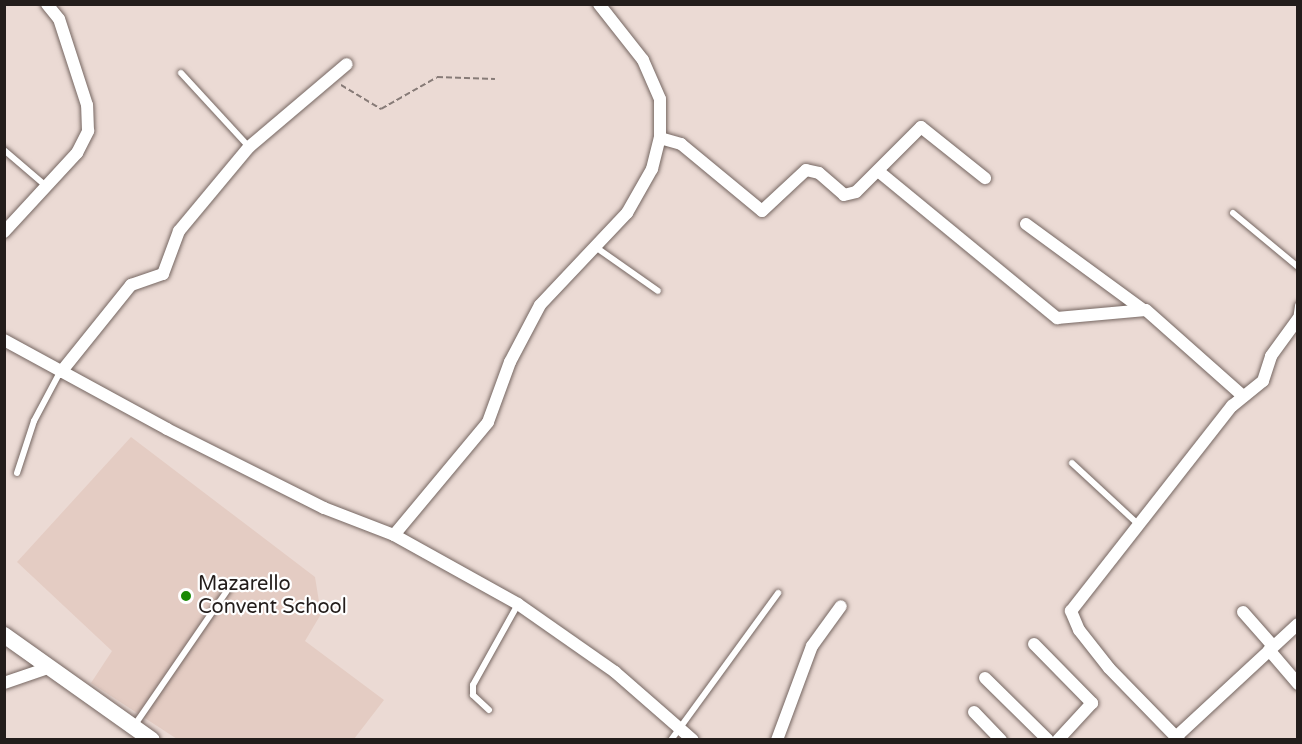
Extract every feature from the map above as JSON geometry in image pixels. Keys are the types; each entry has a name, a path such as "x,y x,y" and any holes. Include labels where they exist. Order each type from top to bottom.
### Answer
{"street":[{"path":"4,232 80,147 90,118 59,19 46,4"},
{"path":"394,535 488,422 529,324 640,194 660,138 655,85 643,60 599,4"},
{"path":"61,372 131,285 163,274 179,231 249,147 347,64"},
{"path":"660,138 681,144 762,211 806,170 849,195 926,126 985,178"},
{"path":"878,171 1057,318 1142,309"},
{"path":"1026,224 1142,309 1243,396"},
{"path":"1297,320 1271,356 1263,381 1243,396 1142,527 1071,611 1079,630 1114,675 1178,738 1298,624"},
{"path":"4,340 61,372 324,508 394,535 518,604 615,672 693,740"},
{"path":"777,740 812,646 842,606"},
{"path":"1243,612 1298,684"},
{"path":"4,635 152,740"},
{"path":"1034,644 1092,703 1058,740"},
{"path":"4,683 48,668"},
{"path":"985,678 1048,740"},
{"path":"974,712 1001,740"}],"lane":[{"path":"181,73 249,147"},
{"path":"4,150 46,186"},
{"path":"1233,213 1298,267"},
{"path":"594,246 658,291"},
{"path":"1297,320 1298,305"},
{"path":"16,473 34,421 61,372"},
{"path":"1072,463 1142,527"},
{"path":"134,727 229,588"},
{"path":"671,740 681,730 778,592"},
{"path":"489,710 474,695 473,685 518,604"}],"path":[{"path":"330,78 376,109 437,77 495,79"}],"shaded area":[{"name":"Mazarello Convent School","path":"131,437 315,577 321,614 305,641 384,700 354,739 177,739 91,683 112,651 17,562"}],"place":[{"name":"Mazarello Convent School","path":"186,596"}]}
